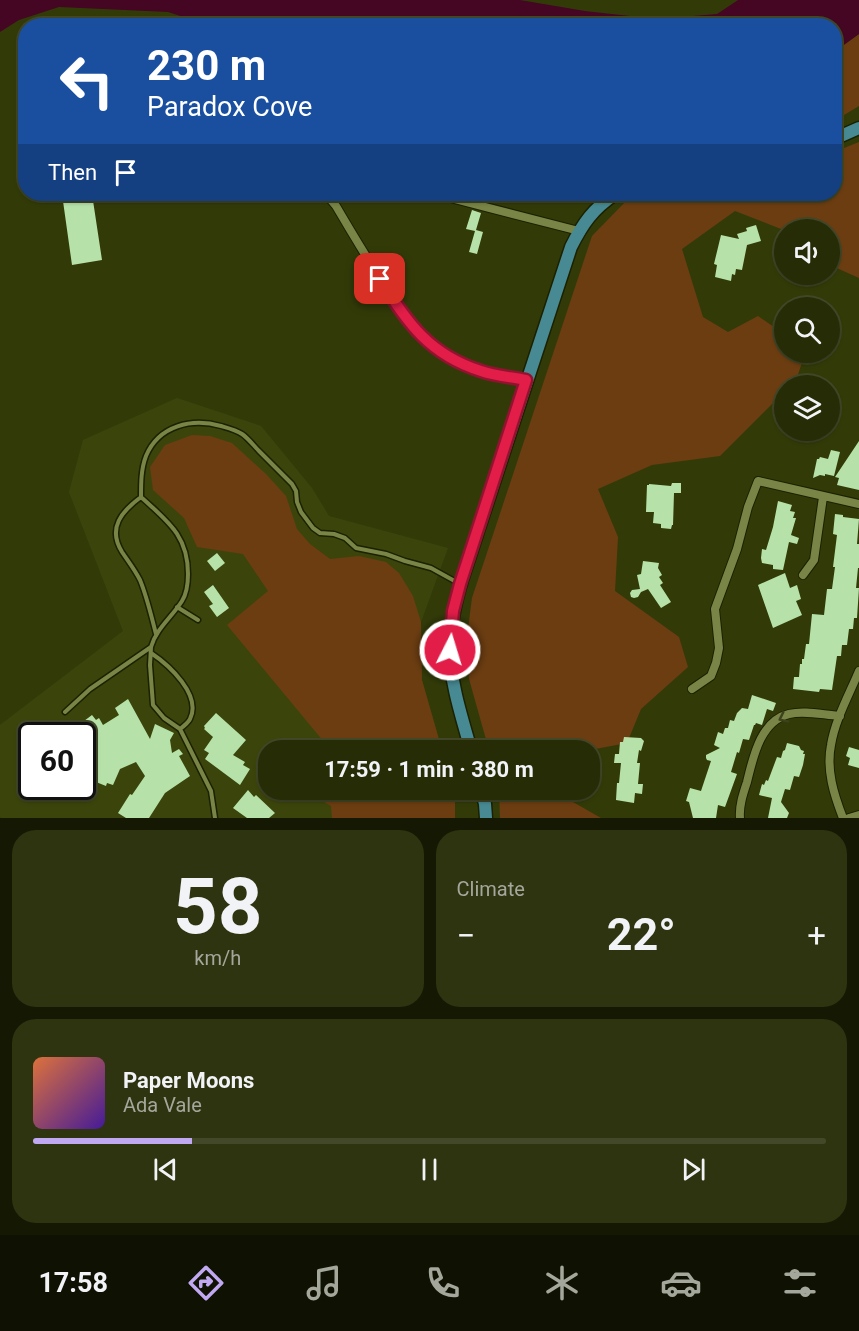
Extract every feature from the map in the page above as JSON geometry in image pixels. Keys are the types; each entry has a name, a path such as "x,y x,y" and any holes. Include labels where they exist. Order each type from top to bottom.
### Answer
{"main road":[{"path":"842,135 859,128"},
{"path":"468,740 458,701 450,650 453,611 571,247 579,231 599,205 605,201"},
{"path":"483,800 486,818"}],"street":[{"path":"332,201 398,308 416,331 435,349 482,371 526,380"},
{"path":"462,201 579,231"},
{"path":"692,689 711,676 716,663 719,648 715,609 758,481 859,504"},
{"path":"803,575 814,560 823,497"},
{"path":"843,818 833,789 829,768 831,745 840,716 859,671"},
{"path":"740,818 740,805 756,747 765,732 787,714 840,716"},
{"path":"849,818 859,815"}],"lane":[{"path":"215,818 211,791 180,729 164,718 153,705 151,647 153,637 184,599 188,584 186,553 179,536 171,525 141,497 141,480 146,456 163,433 179,425 209,423 243,434 292,484 301,512 313,528 320,533 345,537 356,548 386,554 431,568 460,584"},
{"path":"141,497 124,511 116,531 121,549 144,591 156,634"},
{"path":"177,607 198,620"},
{"path":"65,712 90,689 151,647"},
{"path":"151,653 175,674 190,694 193,702 190,721 180,729"}],"shaded area":[{"path":"0,0 520,0 585,11 648,18 186,18 168,12 59,7 25,18 18,18 18,21 0,32"},
{"path":"738,0 859,0 859,34 842,46 842,18 669,18 717,14"},
{"path":"859,34 859,106 842,116 842,46"},
{"path":"859,142 859,278 840,269 840,219 774,219 774,226 735,211 682,249 703,317 728,332 758,316 774,327 774,363 802,363 798,375 774,375 774,402 720,456 652,465 598,489 618,537 615,591 679,637 688,667 641,709 627,743 600,748 600,740 486,740 469,679 467,636 472,598 592,236 626,201 842,201 842,149"},
{"path":"177,398 261,426 312,488 329,516 448,548 421,622 422,680 439,740 258,740 258,800 455,800 455,818 1,818 0,725 123,631 69,492 83,440"},
{"path":"192,435 210,436 232,443 286,496 297,529 310,544 330,559 359,556 386,562 399,573 413,596 421,622 422,680 439,740 322,740 227,625 268,591 243,554 197,547 184,518 153,490 150,467 165,445"},
{"path":"321,800 455,800 455,818 332,818 331,806"},
{"path":"499,800 570,800 601,818 500,818"}],"building":[{"path":"63,201 93,201 102,260 72,265"},
{"path":"472,210 481,213 476,230 483,232 477,254 469,252 475,231 466,229"},
{"path":"756,225 761,241 747,245 742,270 736,269 731,281 715,277 717,265 714,264 721,235 739,239 737,234"},
{"path":"859,441 859,490 837,485 839,478 835,477"},
{"path":"831,450 840,452 834,476 825,474 825,476 820,475 813,478 817,459 820,457 828,459"},
{"path":"672,483 681,483 681,493 674,493 671,529 661,528 661,524 653,523 654,512 646,512 647,485 671,486"},
{"path":"778,501 792,505 790,511 795,512 793,518 796,518 791,535 799,538 797,544 789,542 783,570 773,569 773,565 762,563 761,558 762,549 766,550 773,527"},
{"path":"835,514 859,519 857,618 854,618 853,629 849,629 847,645 842,645 841,656 837,656 832,690 820,689 819,692 793,689 794,677 799,677 806,644 809,644 812,614 824,615 827,589 832,589 837,535 833,534"},
{"path":"217,553 225,563 215,571 207,561"},
{"path":"643,561 659,563 658,568 662,575 659,577 663,583 660,585 671,602 661,608 648,589 641,592 638,597 631,597 632,590 640,589 637,575 641,574"},
{"path":"785,573 790,588 797,585 801,599 796,601 802,615 773,628 758,585"},
{"path":"213,585 229,608 217,617 209,606 213,604 204,592"},
{"path":"752,695 776,703 773,711 767,709 762,725 756,723 749,740 743,739 731,772 737,774 725,807 718,805 716,818 693,818 689,802 686,801 690,788 701,791 711,761 707,760 706,755 720,748 714,745 718,732 723,734 730,720 734,721 742,708 748,709"},
{"path":"128,699 150,739 155,724 174,733 170,740 172,753 179,749 183,754 179,756 190,776 165,793 149,818 126,818 118,813 145,776 136,762 120,769 113,785 107,783 106,786 96,782 96,722 83,722 92,715 96,720 99,718 103,725 119,715 115,708"},
{"path":"216,713 246,740 233,755 245,762 243,765 250,769 240,785 205,759 209,753 204,750 213,737 204,729 204,726"},
{"path":"624,737 641,738 644,741 641,751 639,750 637,763 640,763 638,784 643,784 642,794 635,793 634,803 616,800 621,763 614,763 615,754 619,754 620,742 623,742"},
{"path":"787,743 799,746 804,751 803,765 799,777 794,776 790,790 785,789 781,802 789,813 787,818 768,818 772,798 759,795 762,784 768,781 777,757 781,758"},
{"path":"849,747 859,750 859,768 848,765 850,758 846,756"},
{"path":"248,790 275,813 269,818 247,818 233,808"}],"route":[{"path":"380,279 416,331 435,349 482,371 526,380 460,584 453,611 450,650"}]}
